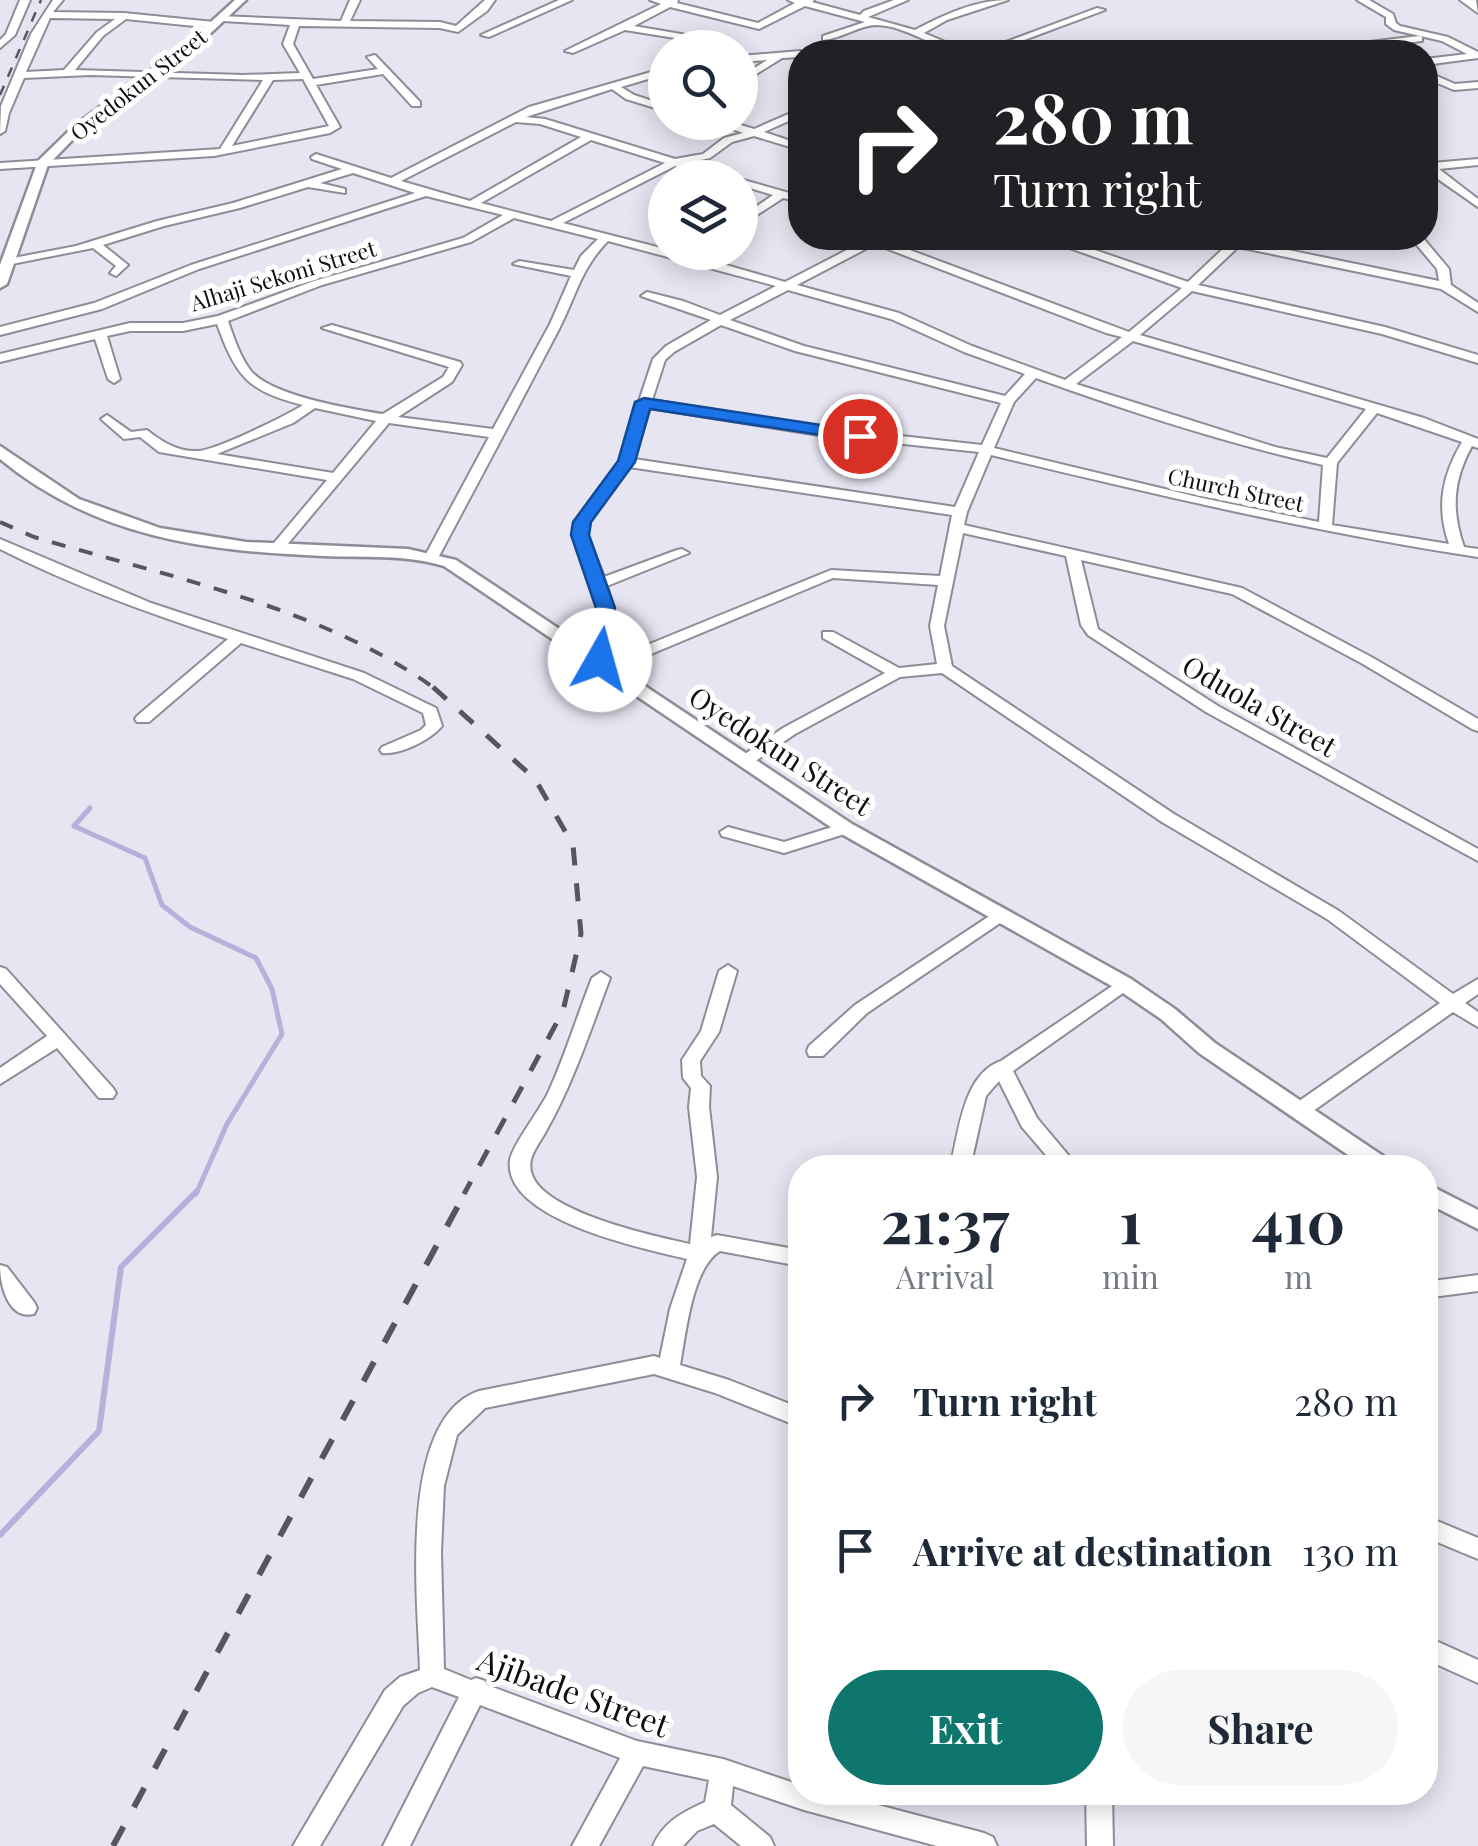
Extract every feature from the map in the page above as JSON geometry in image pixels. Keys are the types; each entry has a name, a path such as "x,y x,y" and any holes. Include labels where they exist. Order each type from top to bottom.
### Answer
{"main road":[{"path":"1469,0 1478,8"}],"street":[{"path":"0,46 10,35 25,0"},
{"path":"0,132 3,107 21,75 30,38 58,0"},
{"name":"Oyedokun Street","path":"0,284 42,164 78,128 154,74 241,0"},
{"path":"344,24 355,0"},
{"path":"46,14 296,24 440,25 458,29 490,0"},
{"path":"486,35 567,0"},
{"path":"655,0 673,1 760,26 802,1 932,40"},
{"path":"862,19 867,13 903,0"},
{"path":"916,34 944,18 1003,0"},
{"path":"1362,0 1390,16 1391,24 1397,28 1435,37 1477,55"},
{"path":"570,51 673,1"},
{"path":"1017,40 1100,10"},
{"path":"68,72 100,34 124,16"},
{"path":"826,38 876,22"},
{"path":"0,166 224,151 300,139 333,129 288,44 296,24"},
{"path":"624,27 648,31"},
{"path":"1410,40 1435,37"},
{"path":"758,70 783,54"},
{"path":"758,57 788,54"},
{"path":"1438,60 1477,55"},
{"path":"372,57 416,104"},
{"path":"21,75 68,72 306,80 384,70"},
{"path":"394,180 558,99 648,76"},
{"path":"224,151 269,79"},
{"path":"1438,79 1454,86 1478,86"},
{"path":"612,85 648,102"},
{"path":"758,131 788,117"},
{"path":"512,119 541,121 664,160"},
{"path":"758,134 788,143"},
{"path":"470,204 590,136"},
{"path":"687,160 706,156 728,140"},
{"path":"316,157 426,193 648,248"},
{"path":"1438,165 1478,162"},
{"path":"7,262 95,244 350,170"},
{"path":"1438,174 1478,204"},
{"path":"553,224 648,176"},
{"path":"310,184 341,191"},
{"path":"758,187 788,196"},
{"path":"0,331 98,306 195,267 426,193"},
{"path":"758,210 781,194"},
{"name":"Alhaji Sekoni Street","path":"0,358 130,327 183,327 220,319 318,283 467,240 511,215"},
{"path":"432,556 556,324 585,258 606,237"},
{"path":"95,244 122,265 116,273"},
{"path":"855,250 663,354 626,462 582,522 580,535 606,608 603,665 639,654 831,574 948,581"},
{"path":"905,250 1134,336 1474,442 1450,470 1450,530 1457,548"},
{"path":"1086,250 1230,299 1385,331 1478,358"},
{"path":"1068,384 1134,336 1228,250"},
{"path":"1279,250 1445,286 1478,308"},
{"path":"1427,250 1443,268 1445,286"},
{"path":"520,264 577,274"},
{"path":"744,270 895,316 1033,373 1272,450 1330,463"},
{"path":"647,296 668,300 806,351 1008,401"},
{"path":"98,306 130,327"},
{"path":"220,319 250,377 260,385 385,420 499,434"},
{"path":"276,549 385,420 448,378 456,365 328,328"},
{"path":"100,334 114,379"},
{"path":"945,668 938,626 958,520 1008,401 1033,373"},
{"path":"204,454 288,420 316,402"},
{"name":"Church Street","path":"644,402 818,431 933,440 1325,528 1478,553"},
{"path":"1325,528 1330,463 1374,408"},
{"path":"107,419 128,436 142,434 164,449 338,478"},
{"name":"Oyedokun Street","path":"0,450 56,492 136,528 207,543 432,556 470,574 845,828 1124,984 1364,1155"},
{"path":"626,462 958,520 1251,597 1478,726"},
{"path":"2,547 134,602 238,638 332,663 430,710 434,726 427,734 388,750"},
{"name":"Oduola Street","path":"1072,552 1088,625 1104,640 1212,709 1478,856"},
{"path":"598,584 682,553"},
{"path":"828,635 896,672"},
{"path":"142,719 238,638"},
{"path":"745,761 789,730 896,672 945,668 1168,818 1333,914 1478,1021"},
{"path":"728,832 784,848 845,828"},
{"path":"816,1051 861,1009 1000,915"},
{"path":"669,1368 680,1310 699,1254 707,1177 699,1107 701,1086 692,1078 691,1067 694,1055 710,1032 728,971"},
{"path":"0,973 44,1016 57,1039 106,1093"},
{"path":"601,978 557,1095 520,1159 522,1182 553,1207 586,1224 699,1254 717,1243 788,1256"},
{"path":"963,1155 977,1096 987,1080 1124,984"},
{"path":"1299,1112 1478,985"},
{"path":"0,1077 57,1039"},
{"path":"1001,1068 1029,1122 1058,1155"},
{"path":"1438,1199 1478,1220"},
{"path":"0,1272 27,1308"},
{"path":"1438,1288 1478,1283"},
{"path":"306,1846 394,1698 409,1685 432,1676 432,1516 446,1436 459,1414 479,1400 634,1368 669,1368 788,1413"},
{"path":"1438,1532 1478,1549"},
{"path":"1438,1653 1478,1672"},
{"name":"Ajibade Street","path":"432,1676 637,1753 723,1771 788,1790"},
{"path":"396,1846 476,1690"},
{"path":"585,1846 637,1753"},
{"path":"717,1810 723,1771"},
{"name":"Ajibade Street","path":"839,1805 984,1846"},
{"path":"1098,1805 1100,1846"},
{"path":"666,1846 688,1822 717,1810"},
{"path":"717,1810 762,1846"}],"waterway":[{"path":"90,808 74,826 145,858 162,905 190,927 256,958 272,989 282,1034 227,1124 196,1194"},
{"path":"0,1535 99,1431 121,1267 197,1191"}],"railway":[{"path":"0,95 41,0"},
{"path":"0,522 34,537 243,597 295,616 392,661 435,688"},
{"path":"435,688 535,779 573,845 581,934 563,1011 464,1194"},
{"path":"113,1846 466,1191"}],"route":[{"path":"600,660 606,608 593,562 580,535 582,522 626,462 644,402 860,436"}]}
